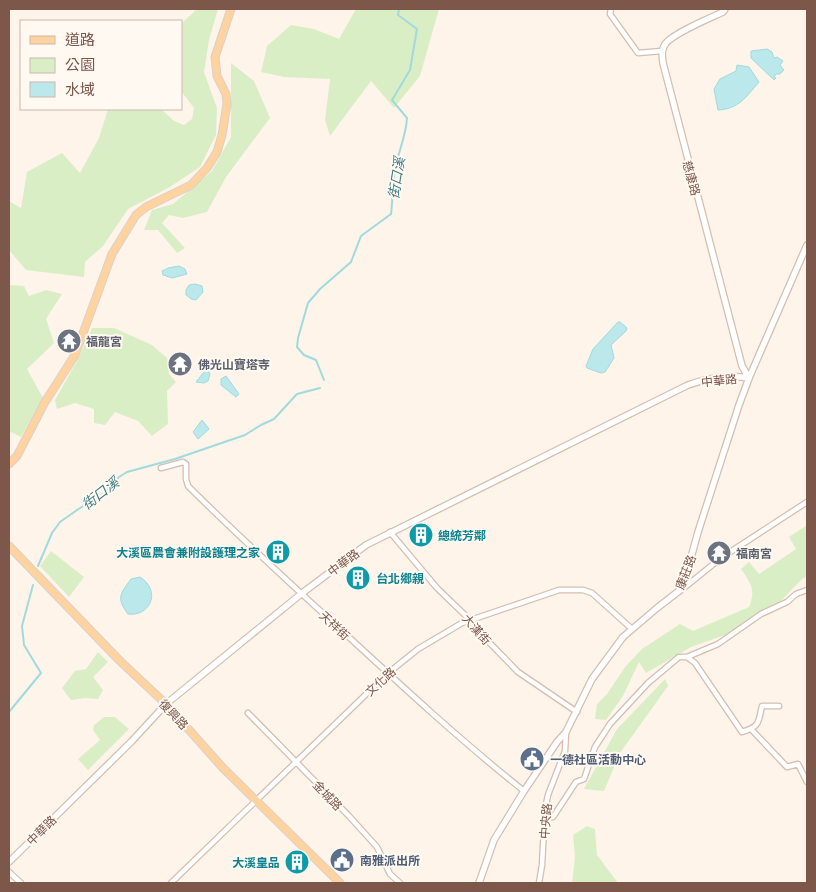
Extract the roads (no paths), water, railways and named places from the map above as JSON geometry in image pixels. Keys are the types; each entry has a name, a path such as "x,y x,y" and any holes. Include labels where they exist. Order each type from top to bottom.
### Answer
{"main road":[{"path":"9,464 17,456 45,402 75,355 112,254 136,215 146,207 191,185 207,168 217,152 227,104 226,94 217,76 215,57 230,9"},
{"name":"復興路","path":"9,546 104,645 166,704 213,757 340,883"}],"street":[{"path":"610,11 638,53 662,52 665,44 673,37 723,12 725,9"},
{"name":"慈康路","path":"662,52 665,76 726,307 742,366 749,378"},
{"name":"康莊路","path":"479,883 494,840 524,791 557,742 566,732 592,679 623,637 679,591 749,378 807,245"},
{"name":"中華路","path":"9,862 132,741 166,704 301,594 366,544 688,385 704,380 734,376 749,378"},
{"name":"天祥街","path":"161,468 183,462 186,464 188,486 229,527 387,674 480,756 524,791"},
{"path":"679,591 721,558 807,502"},
{"name":"大漢街","path":"390,532 428,578 518,672 577,712"},
{"name":"文化路","path":"171,883 387,674 418,649 462,623 560,590 583,590 592,593 632,629"},
{"path":"545,818 553,818 576,782 584,779 595,746 610,724 648,684 679,657 687,657 718,644 761,614 787,602 796,594 807,590"},
{"path":"687,657 695,664 742,732 751,729 758,723 762,706 779,706"},
{"name":"金城路","path":"248,713 377,846 390,874 400,883"},
{"path":"751,729 787,767 798,764 807,782"},
{"name":"中央路","path":"539,883 548,795 564,751 566,732"},
{"path":"9,872 21,883"}],"water":[{"path":"767,49 772,52 774,58 777,57 783,61 780,65 784,70 780,74 776,74 774,80 751,58 751,51"},
{"path":"737,65 749,67 759,82 737,105 718,110 714,89 720,79 736,71"},
{"path":"179,266 185,269 187,274 172,278 163,275 162,271"},
{"path":"189,285 202,286 203,292 196,300 186,295"},
{"path":"618,322 627,328 611,345 614,358 605,372 601,373 587,368 586,366 593,349"},
{"path":"207,368 210,374 208,381 204,383 196,382"},
{"path":"226,376 239,394 236,397 221,385 221,379"},
{"path":"202,420 209,429 198,439 193,432"},
{"path":"140,577 147,583 152,596 147,607 142,611 136,614 128,614 122,604 122,592 131,579"}],"waterway":[{"name":"街口溪","path":"324,380 316,360 304,355 297,347 298,338 308,303 320,289 351,262 361,236 391,214 394,176 407,118 392,100 410,70 417,29 398,15 399,9"},
{"name":"街口溪","path":"38,566 52,533 60,522 112,487 119,477 127,472 175,459 245,435 274,419 297,394 320,388"},
{"name":"街口溪","path":"9,712 41,673 24,645 22,626 33,585"}],"place":[{"name":"福龍宮","path":"69,341"},
{"name":"佛光山寶塔寺","path":"180,364"},
{"name":"總統芳鄰","path":"421,535"},
{"name":"大溪區農會兼附設護理之家","path":"278,552"},
{"name":"福南宮","path":"719,553"},
{"name":"台北鄉親","path":"358,578"},
{"name":"一德社區活動中心","path":"532,759"},
{"name":"南雅派出所","path":"342,860"},
{"name":"大溪皇品","path":"297,862"}]}
